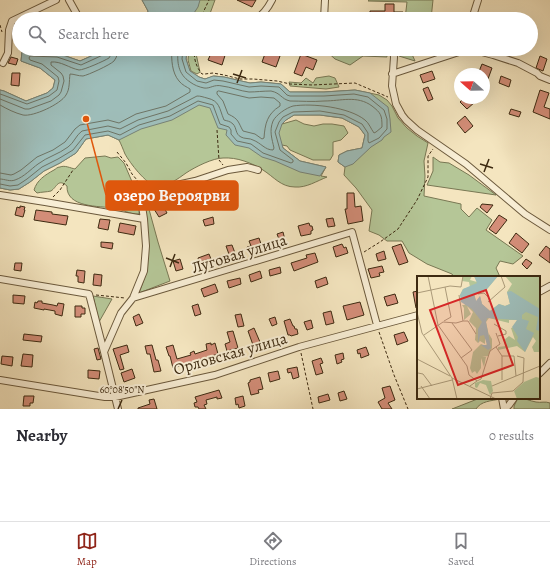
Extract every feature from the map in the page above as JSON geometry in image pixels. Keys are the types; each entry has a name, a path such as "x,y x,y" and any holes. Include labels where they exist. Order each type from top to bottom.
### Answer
{"street":[{"path":"31,12 56,0"},
{"path":"69,0 76,12"},
{"path":"264,12 272,0"},
{"path":"324,12 325,0"},
{"path":"474,12 478,0"},
{"path":"3,63 8,53 8,30 12,21"},
{"path":"394,56 392,86 396,104 402,115 411,125 466,164 525,214 550,230"},
{"path":"392,74 444,56"},
{"path":"496,56 518,63 550,80"},
{"path":"104,352 121,313 133,298 144,271 146,246 142,206 144,198 155,192 228,170 247,167 258,170"},
{"path":"0,195 144,219"},
{"name":"Луговая улица","path":"133,298 352,232 358,255"},
{"path":"358,255 377,325"},
{"path":"0,279 90,294 118,409"},
{"path":"540,291 550,286"},
{"name":"Орловская улица","path":"0,380 115,397 215,375 299,346 417,315"},
{"path":"540,373 550,364"},
{"path":"506,408 513,399"}],"path":[{"path":"203,12 209,0"},
{"path":"195,56 199,70 202,74 212,73 240,79 254,79 290,84 312,85 355,82 390,98"},
{"path":"217,130 218,160"},
{"path":"358,255 398,229 417,200 428,177 428,156 436,144"},
{"path":"117,152 137,180 141,196"},
{"path":"45,202 60,190 73,170"},
{"path":"90,294 133,298"},
{"path":"377,325 408,409"},
{"path":"299,346 313,409"}],"green space":[{"path":"142,0 215,0 211,12 148,11"},
{"path":"433,0 432,12 406,12 407,2 368,1"},
{"path":"22,56 66,56 80,61 91,56 186,56 190,71 205,79 214,76 250,83 261,82 281,84 290,92 355,90 379,95 387,100 398,118 407,128 428,143 424,161 424,196 461,204 461,209 469,217 477,208 492,220 486,230 523,256 513,264 500,261 496,268 500,276 453,276 452,274 427,264 409,253 402,241 387,241 379,235 369,231 372,210 356,188 344,175 345,167 338,162 339,155 347,151 362,148 365,135 359,127 342,118 320,115 294,115 282,124 296,120 304,124 314,126 332,124 344,126 348,133 341,140 333,142 333,155 330,160 313,160 290,150 287,146 282,145 283,148 300,161 326,167 321,176 327,177 311,184 299,187 290,187 254,165 244,161 228,158 219,158 209,161 164,186 156,186 143,177 134,168 125,154 119,140 108,135 86,139 76,153 44,171 19,189 10,190 0,188 0,90 26,101 47,93 53,88 55,80 40,68 21,61"},
{"path":"188,56 197,56 200,72 197,74 191,71"},
{"path":"332,56 363,56 350,65 335,59"},
{"path":"363,56 387,56 387,57"},
{"path":"399,56 413,56 415,61"},
{"path":"329,76 335,78 339,87 326,89 290,86 289,82 301,83 306,78 313,83 316,78"},
{"path":"105,156 111,158 118,157 124,163 140,202 139,214 78,202 72,198 68,193 67,186 62,183 58,184 51,191 37,193 34,190 37,183 42,178 57,168 64,166 75,169 85,158"},
{"path":"433,157 440,162 449,163 469,175 496,195 427,185 433,171"},
{"path":"147,202 170,281 139,293 147,271 148,246 145,206"},
{"path":"93,296 112,299 99,322"},
{"path":"477,399 500,399 483,403 476,409 452,409"},
{"path":"518,399 526,399 536,402 550,403 550,409 514,409"}],"water":[{"path":"142,0 200,0 195,12 148,11"},
{"path":"22,56 66,56 80,61 91,56 186,56 190,71 205,79 213,76 250,83 261,82 281,84 290,92 355,90 370,93 388,107 391,132 371,147 353,164 345,167 338,162 339,155 347,151 362,148 365,135 359,127 342,118 320,115 294,115 282,124 279,133 283,148 300,161 326,167 320,176 300,172 262,157 249,148 235,145 226,135 227,130 218,128 210,108 199,105 172,120 141,129 119,140 108,135 86,139 76,153 44,171 19,189 10,190 0,188 0,90 26,101 47,93 53,88 55,80 40,68 21,61"}],"building":[{"path":"237,0 256,0 252,7"},
{"path":"385,4 394,4 394,12 370,12 370,11 385,11"},
{"path":"210,56 225,56 222,65 208,60"},
{"path":"264,56 280,56 276,67 262,62"},
{"path":"300,56 306,56 317,60 313,70 306,67 302,76 294,73"},
{"path":"540,56 547,59 543,71 536,68"},
{"path":"11,57 18,59 16,65 8,63"},
{"path":"482,64 492,68 490,74 490,68 480,68"},
{"path":"432,71 435,79 423,83 420,75"},
{"path":"12,73 20,73 19,86 11,85"},
{"path":"501,76 511,80 509,87 499,83"},
{"path":"428,87 433,99 428,101 423,89"},
{"path":"540,90 549,93 544,107 550,109 550,119 533,112"},
{"path":"462,104 473,104 467,109"},
{"path":"511,109 521,112 519,117 509,114"},
{"path":"465,116 473,126 465,133 457,123"},
{"path":"347,193 354,193 355,207 361,206 363,221 348,224 345,209 347,209"},
{"path":"162,204 167,213 159,217 154,209"},
{"path":"482,204 493,205 487,213 480,207"},
{"path":"20,206 25,207 23,217 15,215 17,207 20,208"},
{"path":"36,210 68,216 66,225 34,220"},
{"path":"499,215 507,220 496,234 489,229"},
{"path":"213,217 214,224 205,226 203,220"},
{"path":"333,218 335,226 328,227 326,219"},
{"path":"100,219 110,220 108,230 98,228"},
{"path":"120,223 136,226 134,235 118,232"},
{"path":"309,223 313,230 311,231 311,234 301,236 298,226"},
{"path":"283,232 285,240 280,242 277,234"},
{"path":"516,233 529,244 522,253 509,243"},
{"path":"259,238 262,247 259,248 259,250 252,252 252,250 248,252 247,247 251,246 249,241"},
{"path":"101,242 113,243 112,249 101,247"},
{"path":"342,244 344,248 346,247 348,253 336,257 333,247"},
{"path":"401,244 408,262 399,265 392,247"},
{"path":"232,245 235,253 230,257 226,246"},
{"path":"546,246 550,249 550,263 539,255"},
{"path":"384,251 386,259 378,261 376,254"},
{"path":"315,253 318,262 294,271 291,263 307,258 306,255"},
{"path":"209,254 211,259 199,262 198,258"},
{"path":"180,259 183,269 176,271 173,261"},
{"path":"526,259 532,263 527,269 522,264"},
{"path":"15,263 22,263 21,271 14,270"},
{"path":"382,266 384,272 379,273 380,276 371,278 368,269"},
{"path":"280,267 281,273 270,276 269,270"},
{"path":"77,270 85,271 84,283 78,282 78,276 76,276"},
{"path":"260,271 262,278 251,282 249,275"},
{"path":"94,274 102,275 101,286 93,285"},
{"path":"326,277 328,284 317,288 315,281"},
{"path":"240,278 241,284 229,288 227,281"},
{"path":"215,284 218,292 204,297 201,289"},
{"path":"417,291 417,308 416,308 413,292"},
{"path":"395,294 398,303 387,306 384,297"},
{"path":"13,295 25,296 24,304 13,303"},
{"path":"38,301 57,306 58,303 64,304 62,316 55,314 55,311 34,308 35,302 37,303"},
{"path":"360,302 364,315 347,320 343,306"},
{"path":"198,304 201,314 195,316 192,306"},
{"path":"75,306 82,306 82,308 85,308 85,314 81,314 81,317 75,317"},
{"path":"331,311 334,323 326,325 323,313"},
{"path":"139,314 143,323 136,326 133,317"},
{"path":"241,314 244,326 238,327 235,315"},
{"path":"275,317 277,324 272,326 269,319"},
{"path":"290,319 295,329 297,329 298,334 291,336 288,335 284,321"},
{"path":"311,320 313,328 307,330 304,322"},
{"path":"254,328 260,342 253,345 248,331"},
{"path":"233,331 238,348 227,351 225,344 230,342 227,332"},
{"path":"404,332 408,341 397,345 394,335"},
{"path":"24,334 42,336 41,342 23,340"},
{"path":"211,343 211,345 215,343 218,354 173,368 166,347 173,345 177,359 191,355 190,353 194,351 195,354 207,350 206,344"},
{"path":"127,345 129,352 120,355 124,369 120,370 113,349"},
{"path":"152,345 161,371 154,372 150,354 147,354 145,346"},
{"path":"366,347 369,355 361,358 360,353 358,354 357,350"},
{"path":"98,348 101,359 97,360 94,349"},
{"path":"343,353 344,359 341,360 342,362 337,364 335,355"},
{"path":"23,354 33,355 32,367 21,366"},
{"path":"2,356 13,357 12,366 1,364"},
{"path":"321,358 323,363 320,364 323,373 316,375 312,361"},
{"path":"297,367 299,377 293,379 291,372 288,373 287,369"},
{"path":"132,369 135,378 124,382 121,373"},
{"path":"88,370 100,371 99,379 88,378"},
{"path":"278,371 280,379 270,382 268,373"},
{"path":"260,377 263,389 258,390 259,393 251,395 248,383 250,380"},
{"path":"390,386 395,400 388,403 392,409 382,409 378,402 385,398 382,388"},
{"path":"219,390 222,398 217,399 217,397 206,400 207,404 204,405 206,409 199,409 198,407 195,407 194,403 197,402 195,397"},
{"path":"344,391 347,399 340,401 338,393"},
{"path":"328,394 330,400 319,403 318,397"},
{"path":"24,396 34,396 33,403 30,403 30,406 23,406"},
{"path":"243,396 245,406 239,408 238,404 236,405 235,398"},
{"path":"154,399 157,409 138,409 150,404 149,400"}],"place":[{"name":"озеро Вероярви","path":"86,119"}]}
